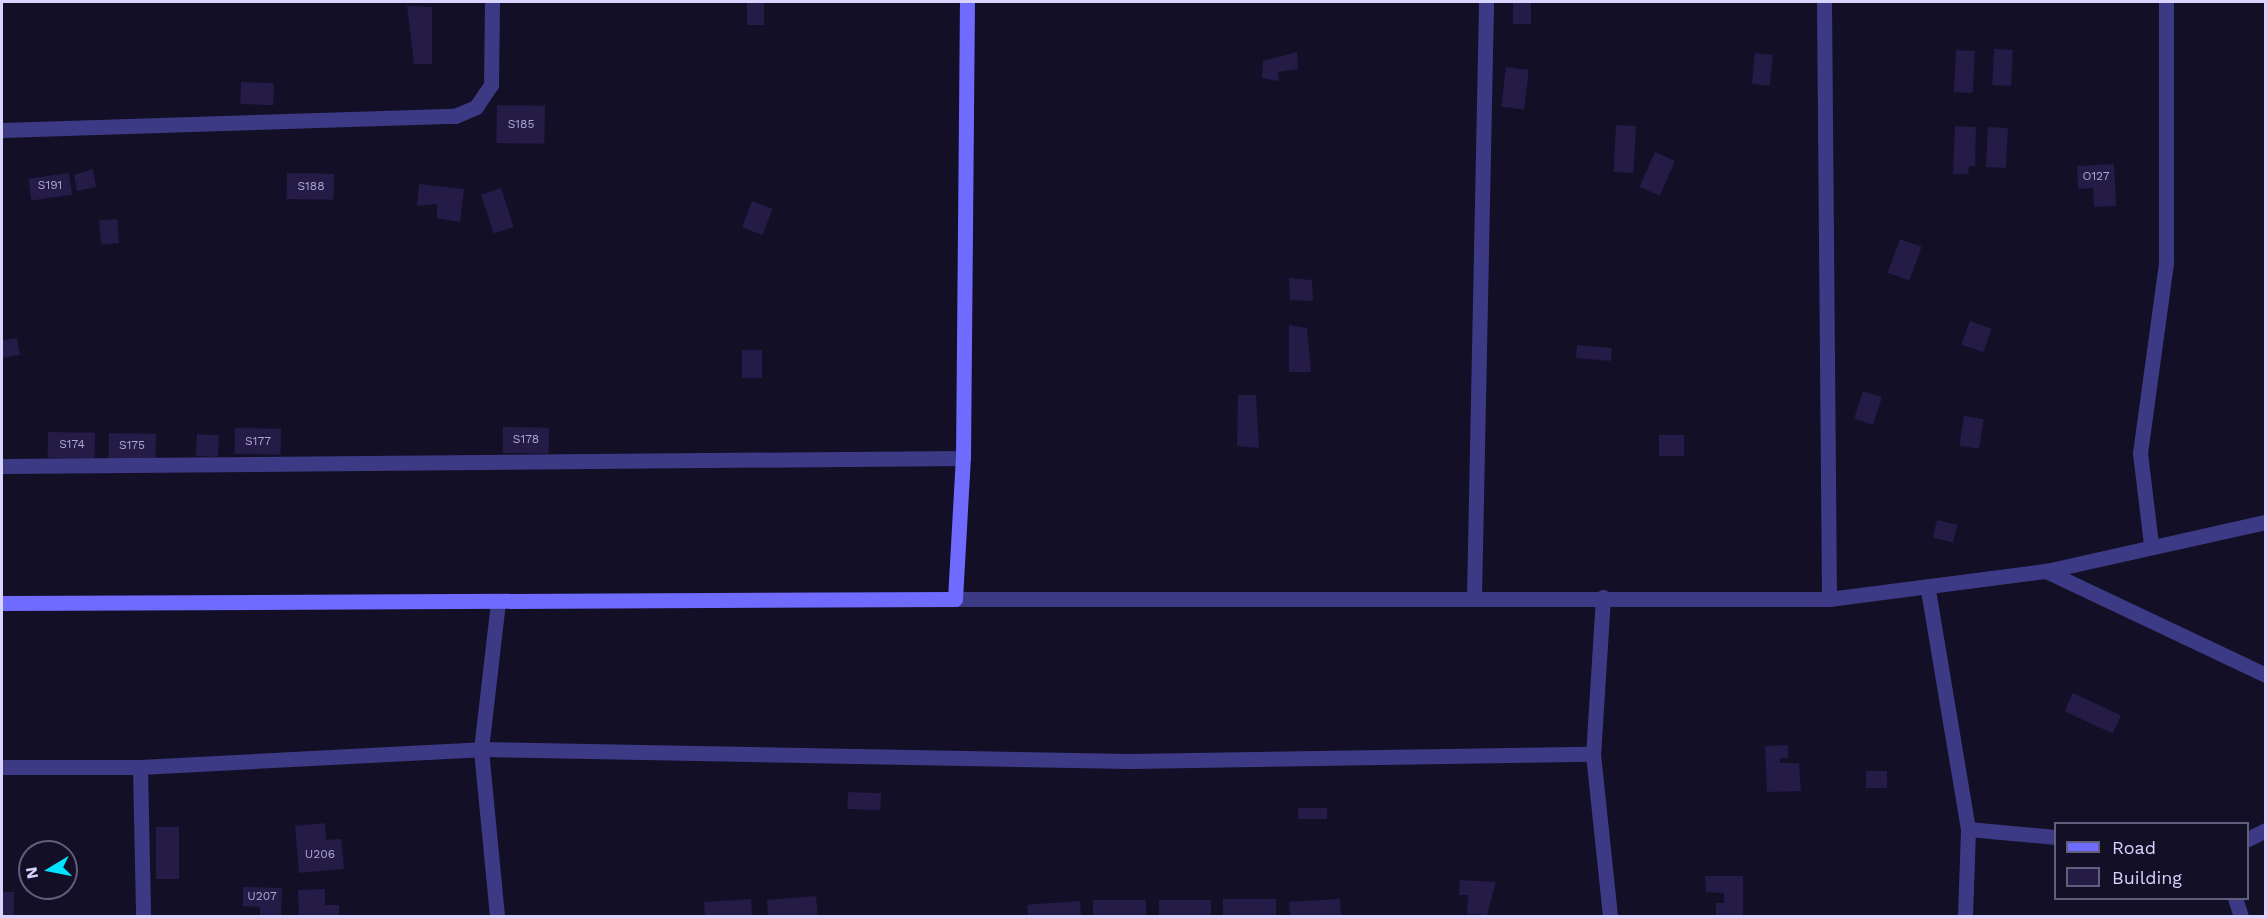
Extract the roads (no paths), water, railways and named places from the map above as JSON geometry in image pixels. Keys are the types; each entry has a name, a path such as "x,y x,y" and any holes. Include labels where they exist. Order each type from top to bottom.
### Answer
{"street":[{"path":"2,130 455,116 476,106 491,85 492,2"},
{"path":"955,599 963,458 967,2"},
{"path":"1474,597 1486,2"},
{"path":"1824,2 1829,599"},
{"path":"2151,544 2139,453 2166,262 2166,2"},
{"path":"2,466 963,458"},
{"path":"2,603 1474,597 1829,599 1928,590 2046,571 2151,544 2265,522"},
{"path":"2046,571 2265,675"},
{"path":"1928,590 1968,830 1965,916"},
{"path":"1603,597 1593,754 1610,916"},
{"path":"497,916 481,749 498,601"},
{"path":"2,766 140,767 481,749 1131,761 1593,754"},
{"path":"140,767 142,916"},
{"path":"1968,830 2054,837"},
{"path":"2249,838 2265,830"},
{"path":"2236,900 2241,916"}]}
